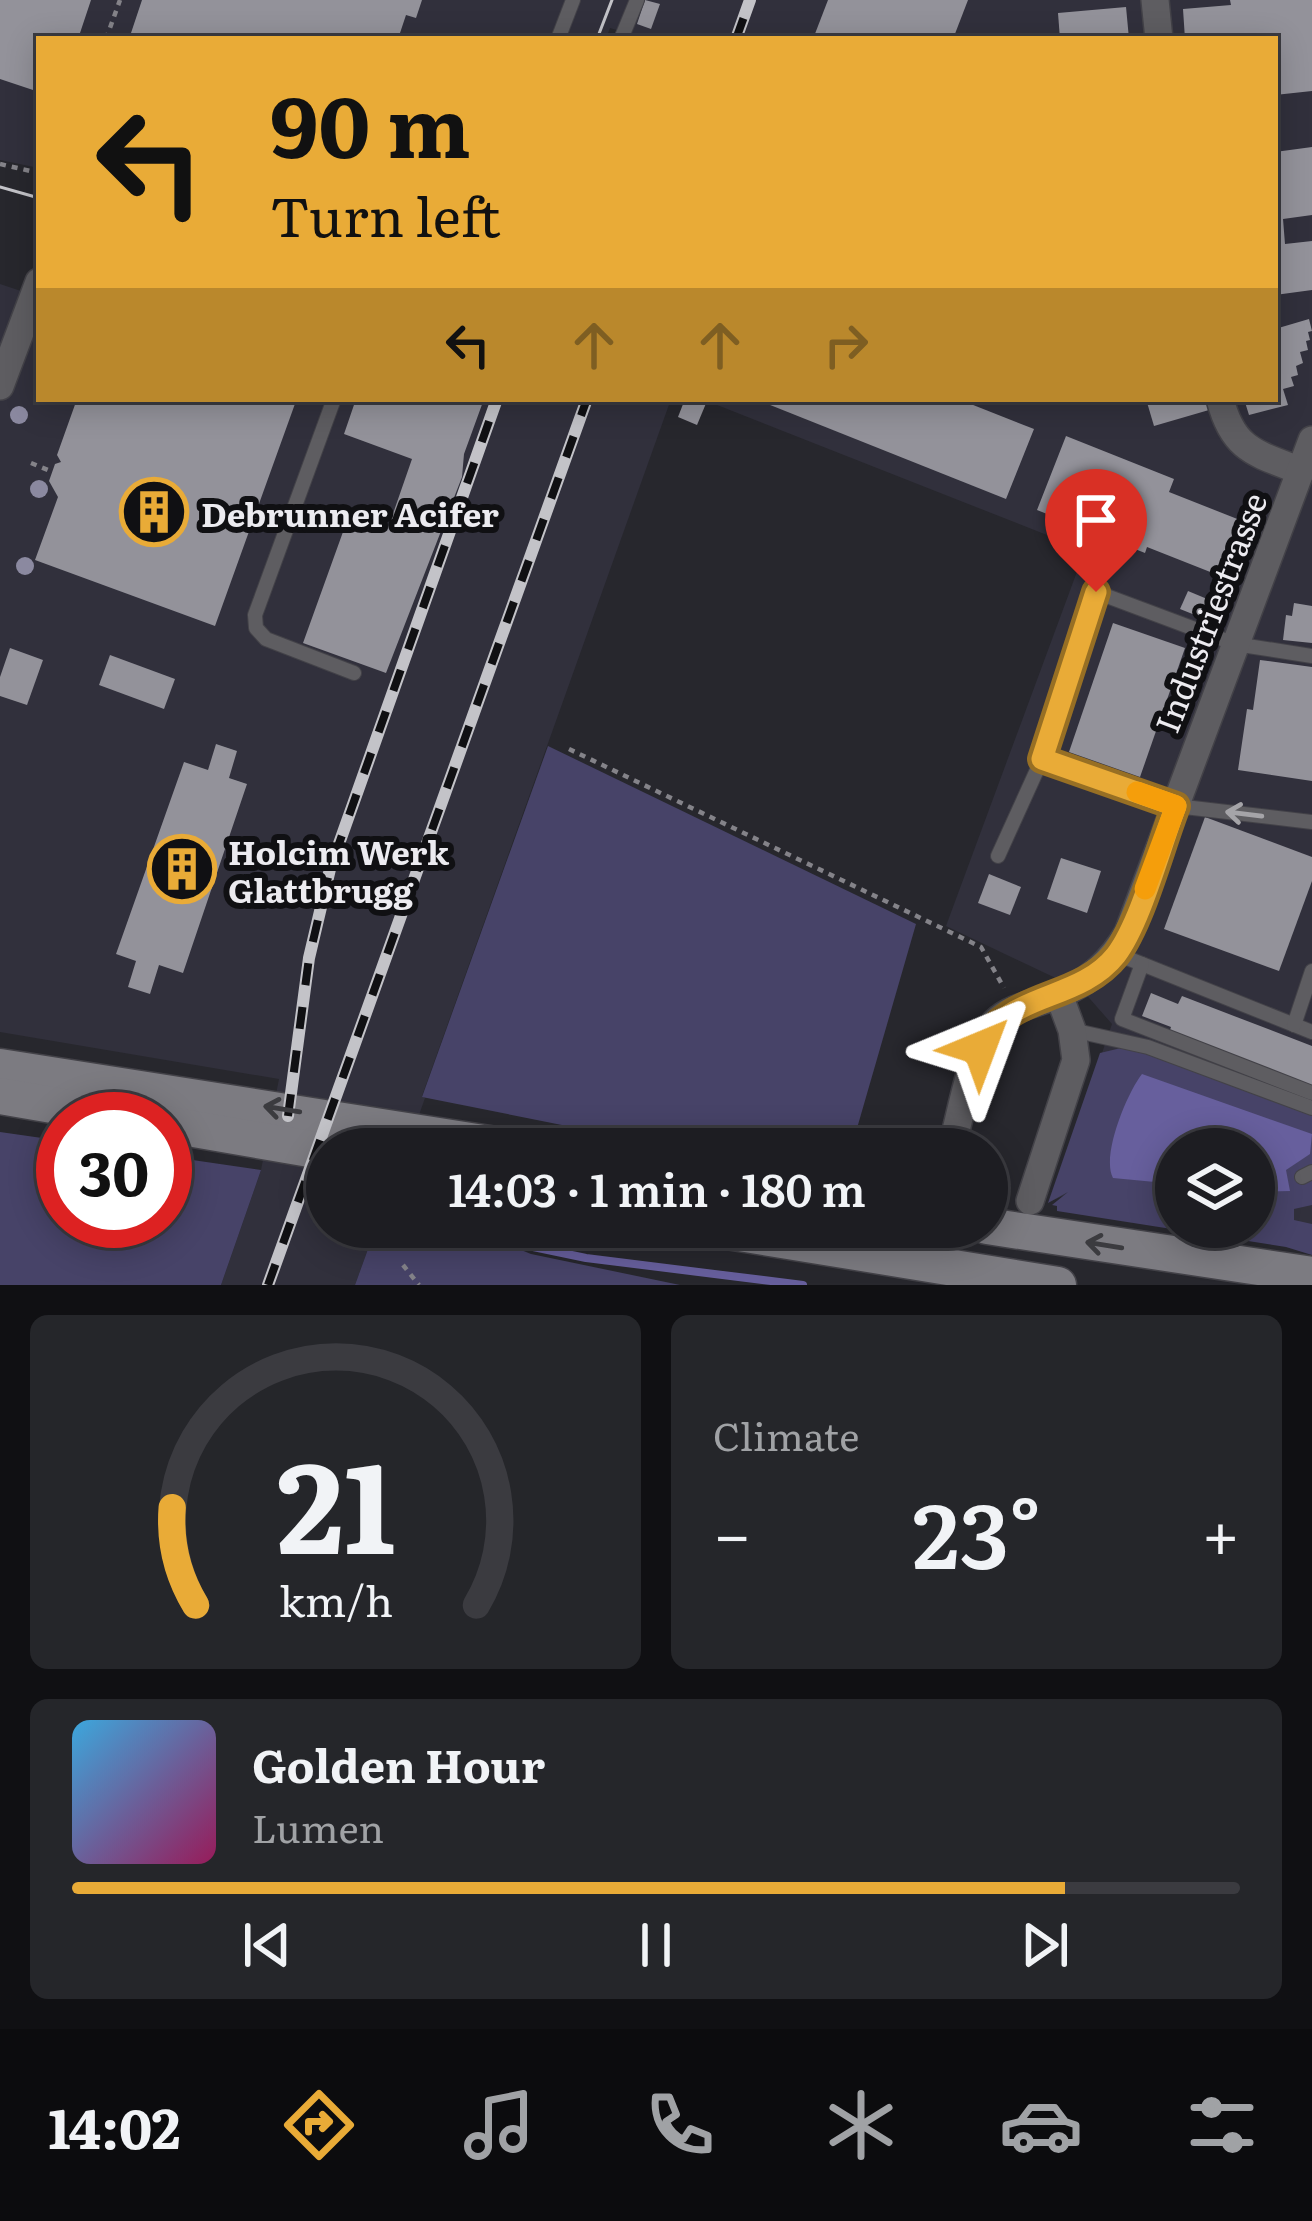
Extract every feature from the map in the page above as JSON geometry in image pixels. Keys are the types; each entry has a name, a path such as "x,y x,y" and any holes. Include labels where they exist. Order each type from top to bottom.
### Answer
{"main road":[{"path":"0,1043 179,1092"},
{"path":"0,1067 159,1092"},
{"path":"192,1095 393,1128"},
{"path":"0,1096 36,1102"},
{"path":"192,1129 306,1148"},
{"path":"1008,1229 1312,1275"},
{"path":"936,1248 1058,1285"}],"street":[{"path":"1155,0 1159,36"},
{"path":"0,386 36,290"},
{"path":"1221,402 1233,436 1251,452 1301,471"},
{"name":"Industriestrasse","path":"1129,959 1176,806 1312,440"},
{"path":"958,1128 988,1032 1015,1008 1059,995 1129,959"},
{"path":"1030,1201 1076,1060 1072,1030 1059,995"}],"lane":[{"path":"559,36 573,0"},
{"path":"622,36 637,0"},
{"path":"333,402 255,615 256,628 266,639 354,673"},
{"path":"998,856 1042,759 1096,592 1235,644 1312,656"},
{"path":"1042,759 1176,806 1312,822"},
{"path":"1312,1032 1129,959 1122,1019 1312,1093"},
{"path":"1294,1025 1312,971"},
{"path":"1072,1030 1148,1047 1312,1108"}],"path":[{"path":"107,36 119,0"},
{"path":"0,164 36,172"},
{"path":"31,463 52,472"},
{"path":"569,748 981,947 1015,1008"},
{"path":"404,1265 419,1285"}],"shaded area":[{"path":"0,0 1312,0 1312,1226 1275,1222 1275,1128 1155,1128 1155,1158 1051,1201 1112,1024 1083,991 946,926 1085,550 710,402 1278,402 1278,36 630,36 610,28 607,36 36,36 36,167 0,160"},
{"path":"0,284 36,296 36,402 670,402 414,1128 306,1128 306,1248 368,1248 355,1285 221,1285 261,1170 279,1079 0,1032"},
{"path":"548,746 916,924 857,1128 577,1128 422,1097"},
{"path":"1121,1048 1151,1054 1312,1114 1312,1205 1294,1209 1294,1220 1312,1224 1312,1255 1275,1245 1275,1128 1155,1128 1155,1226 1057,1211 1052,1205 1068,1192 1048,1203 1100,1053"},
{"path":"1142,1074 1312,1134 1310,1154 1286,1170 1290,1191 1275,1191 1275,1128 1155,1128 1155,1182 1113,1178 1110,1155 1129,1095"},
{"path":"0,1132 36,1137 36,1248 192,1248 192,1160 261,1170 221,1285 0,1285"},
{"path":"368,1248 516,1248 680,1285 355,1285"}],"building":[{"path":"0,0 91,0 79,36 36,36 36,91 0,79"},
{"path":"142,0 422,0 416,18 406,15 399,36 130,36"},
{"path":"645,0 660,4 651,29 637,24"},
{"path":"828,0 968,0 954,36 814,36"},
{"path":"1230,0 1312,0 1312,91 1278,95 1278,36 1185,36 1183,9 1231,5"},
{"path":"1126,7 1129,36 1060,36 1058,13"},
{"path":"1312,147 1312,215 1283,219 1285,244 1312,241 1312,290 1278,295 1278,152"},
{"path":"1309,319 1308,350 1300,352 1303,363 1296,366 1298,375 1291,377 1294,386 1283,389 1288,405 1249,415 1245,402 1278,402 1278,328"},
{"name":"Debrunner Acifer","path":"76,402 296,402 215,626 35,560 58,497 49,481 55,464 61,462 57,455"},
{"path":"355,402 483,402 464,454 462,477 386,673 303,643 348,518 387,531 412,459 344,434"},
{"path":"684,402 707,402 697,425 678,417"},
{"path":"763,402 966,402 1034,429 1006,499"},
{"path":"1147,402 1207,402 1209,410 1154,426"},
{"path":"1066,436 1174,479 1169,492 1250,524 1228,579 1147,547 1145,553 1037,510"},
{"path":"1188,591 1212,601 1205,619 1180,609"},
{"path":"1294,603 1312,606 1312,643 1283,640 1286,615 1292,616"},
{"path":"1113,623 1185,648 1140,777 1069,752"},
{"path":"10,648 43,660 27,705 0,696 0,677"},
{"path":"110,655 175,679 164,709 99,685"},
{"path":"1260,660 1312,667 1312,781 1238,770"},
{"name":"Holcim Werk Glattbrugg","path":"216,744 237,751 229,778 247,784 183,973 159,965 150,994 128,987 136,961 116,954 184,762 208,770"},
{"path":"1205,817 1312,857 1312,881 1279,971 1164,929"},
{"path":"1061,858 1101,871 1087,913 1047,899"},
{"path":"989,874 1021,887 1010,915 978,903"},
{"path":"1151,993 1178,1004 1182,996 1312,1046 1312,1088 1169,1033 1171,1027 1142,1016"}],"waterway":[{"path":"538,1248 803,1285"}],"tram line":[{"path":"598,36 612,0"},
{"path":"0,187 36,197"}],"railway":[{"path":"737,36 750,0"},
{"path":"288,1116 309,958 330,869 496,402"},
{"path":"268,1285 586,402"}],"slow traffic":[{"path":"1137,792 1176,806 1145,889"}],"place":[{"name":"Debrunner Acifer","path":"154,512"},
{"name":"Holcim Werk Glattbrugg","path":"182,869"}],"route":[{"path":"980,1048 999,1019 1015,1008 1059,995 1090,979 1117,954 1176,806 1042,759 1096,592"}]}
